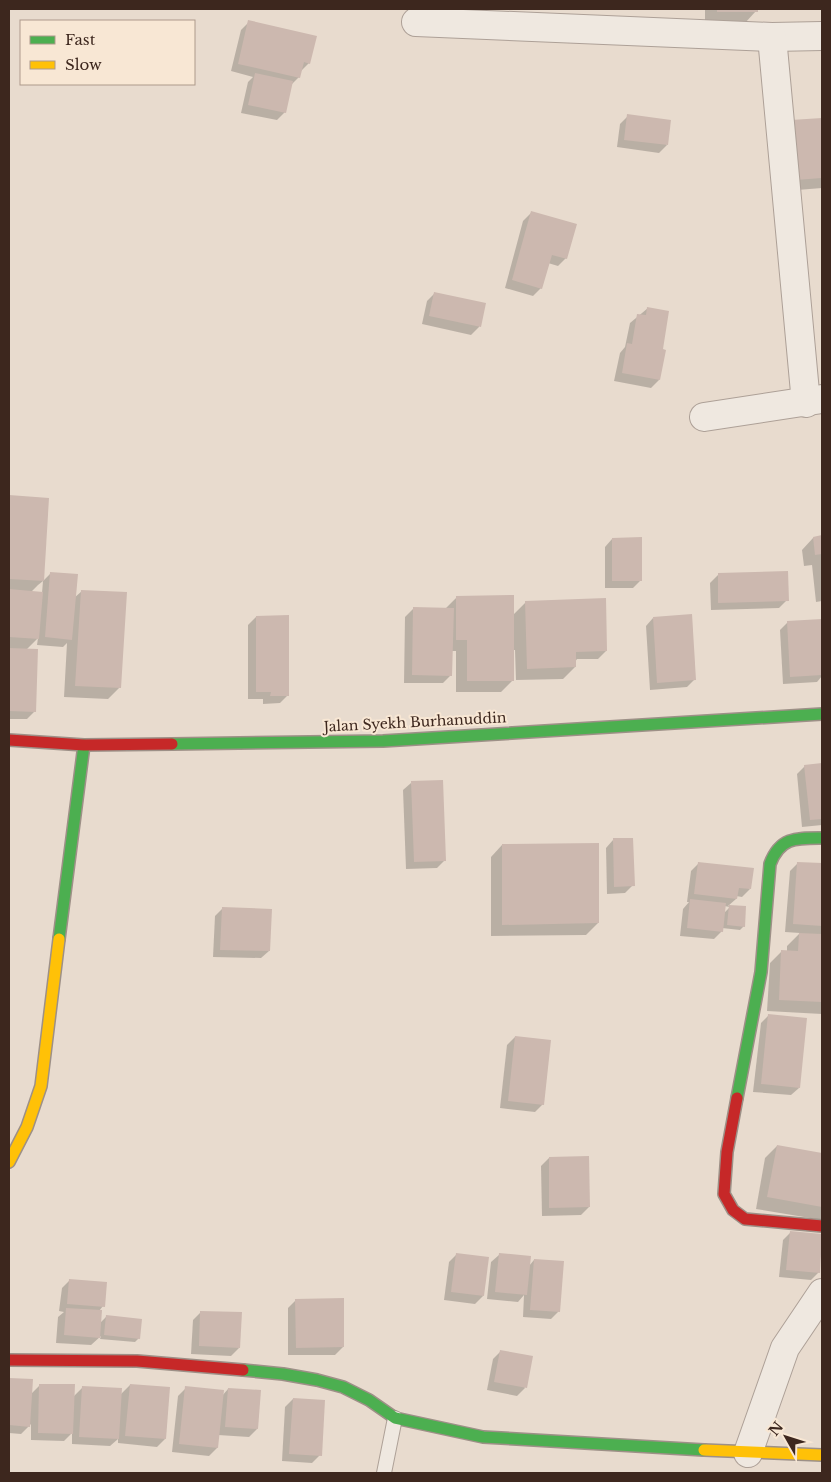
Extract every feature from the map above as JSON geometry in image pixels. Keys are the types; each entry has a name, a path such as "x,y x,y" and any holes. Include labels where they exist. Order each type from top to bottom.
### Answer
{"street":[{"path":"416,22 772,36 822,36"},
{"path":"704,417 814,401 772,36"},
{"name":"Jalan Syekh Burhanuddin","path":"9,740 84,745 383,741 822,714"},
{"path":"9,1162 27,1127 41,1086 84,745"},
{"path":"822,838 800,838 782,843 773,853 770,864 761,972 728,1152 724,1194 733,1210 746,1219 822,1226"},
{"path":"748,1453 785,1348 822,1293"},
{"path":"9,1360 136,1361 283,1374 343,1387 369,1400 395,1418 483,1437 539,1442 822,1455"}],"lane":[{"path":"384,1473 395,1418"}],"building":[{"path":"717,9 758,9 758,12 717,12"},
{"path":"248,20 317,36 310,64 304,62 300,78 238,64"},
{"path":"255,73 293,81 286,113 248,105"},
{"path":"627,114 671,120 668,145 624,140"},
{"path":"822,118 822,178 796,180 791,120"},
{"path":"531,211 577,224 567,259 552,255 542,289 512,280"},
{"path":"434,292 486,303 481,327 429,316"},
{"path":"647,307 669,311 663,349 666,350 660,380 622,373 627,343 632,344 637,314 646,315"},
{"path":"9,495 49,498 44,581 9,579"},
{"path":"822,535 822,554 815,555 813,537"},
{"path":"642,537 642,581 612,581 612,538"},
{"path":"788,571 789,601 718,603 718,573"},
{"path":"50,572 78,574 72,640 45,637"},
{"path":"9,589 43,592 39,639 9,637"},
{"path":"81,590 127,592 121,688 75,686"},
{"path":"514,595 514,681 467,681 467,640 456,640 456,596"},
{"path":"606,598 607,651 576,652 576,667 527,669 525,601"},
{"path":"413,607 454,608 452,676 412,675"},
{"path":"692,614 696,680 657,683 653,617"},
{"path":"289,615 289,696 270,696 271,692 256,692 256,616"},
{"path":"822,619 822,675 790,677 787,621"},
{"path":"9,648 38,649 36,712 9,711"},
{"path":"822,763 822,819 810,820 804,765"},
{"path":"443,780 446,861 414,862 411,781"},
{"path":"613,838 633,838 635,886 614,887"},
{"path":"599,843 599,923 502,925 502,844"},
{"path":"698,862 754,868 751,889 739,888 737,899 694,894"},
{"path":"797,862 822,863 822,926 793,924"},
{"path":"690,899 726,903 723,932 687,928"},
{"path":"729,905 746,906 745,927 727,925"},
{"path":"222,907 272,909 270,951 220,950"},
{"path":"799,933 822,934 822,1002 779,1000 781,950 798,951"},
{"path":"768,1014 807,1018 800,1088 761,1084"},
{"path":"515,1036 551,1040 544,1105 508,1101"},
{"path":"777,1145 822,1153 822,1207 767,1197"},
{"path":"589,1156 590,1207 549,1208 549,1157"},
{"path":"790,1231 822,1234 820,1273 786,1270"},
{"path":"456,1253 489,1257 484,1296 451,1292"},
{"path":"499,1253 531,1256 527,1295 495,1292"},
{"path":"534,1259 564,1261 560,1312 530,1310"},
{"path":"69,1279 107,1282 105,1307 67,1304"},
{"path":"344,1298 344,1347 296,1348 295,1299"},
{"path":"66,1308 102,1310 100,1338 64,1335"},
{"path":"200,1311 242,1312 240,1348 199,1346"},
{"path":"106,1315 142,1319 140,1339 104,1335"},
{"path":"500,1350 533,1356 527,1388 494,1382"},
{"path":"9,1378 33,1379 30,1427 9,1425"},
{"path":"39,1384 75,1384 73,1434 38,1433"},
{"path":"130,1384 170,1387 166,1439 125,1436"},
{"path":"82,1386 122,1388 119,1439 79,1437"},
{"path":"185,1386 224,1390 218,1448 179,1444"},
{"path":"228,1388 261,1390 258,1429 225,1427"},
{"path":"293,1398 325,1400 322,1456 289,1454"}],"traffic: fast":[{"path":"172,744 383,741 822,714"},
{"path":"59,939 84,745"},
{"path":"737,1098 761,972 770,864 774,855 784,844 797,839 822,838"},
{"path":"243,1370 283,1374 343,1387 369,1400 395,1418 483,1437 704,1450"}],"traffic: slow":[{"path":"9,1162 27,1127 41,1086 59,939"},
{"path":"704,1450 822,1455"}],"traffic: jam":[{"path":"9,740 84,745 172,744"},
{"path":"737,1098 727,1152 724,1194 733,1210 745,1219 822,1226"},
{"path":"9,1360 137,1361 243,1370"}]}
